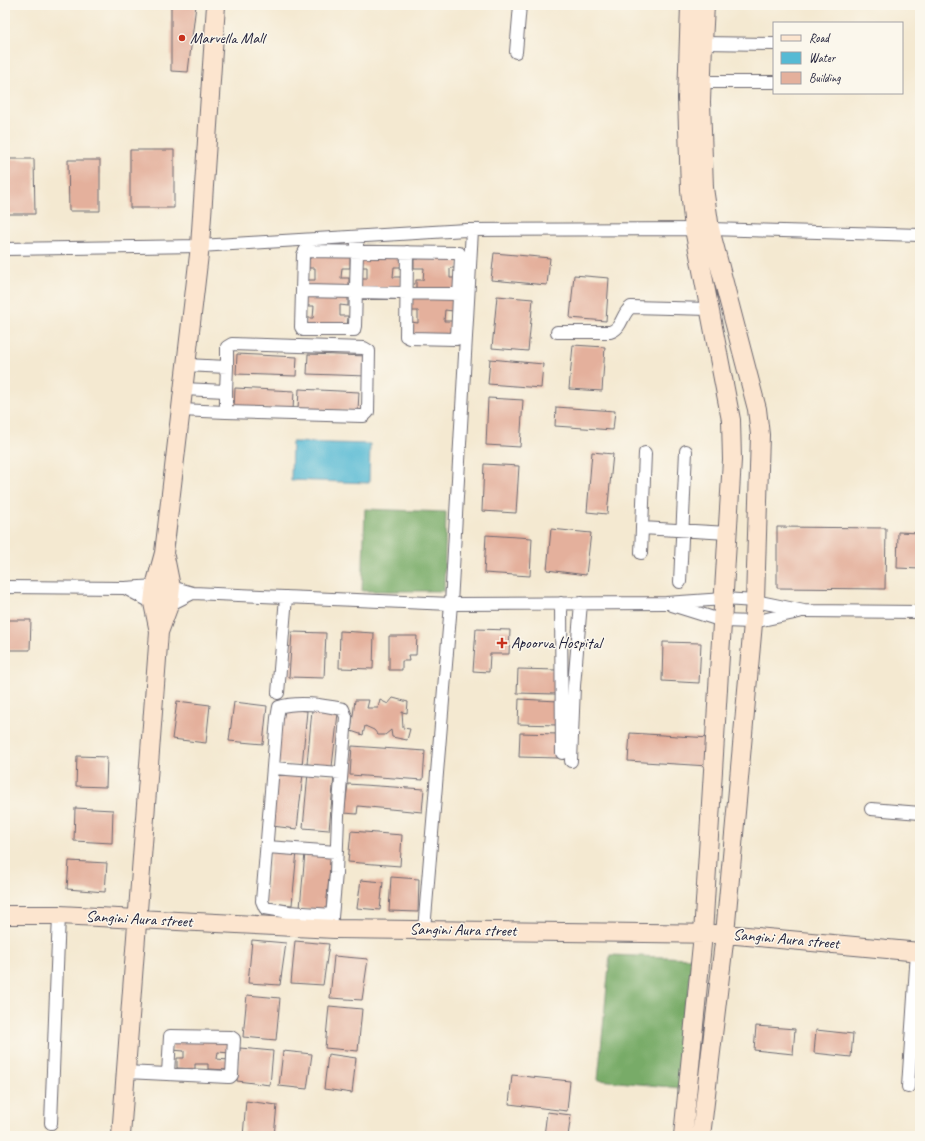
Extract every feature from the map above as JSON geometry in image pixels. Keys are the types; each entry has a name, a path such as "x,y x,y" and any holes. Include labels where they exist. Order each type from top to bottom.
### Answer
{"street":[{"path":"121,1136 164,553 200,246 216,5"},
{"path":"516,52 520,5"},
{"path":"690,5 687,98 690,190 757,409 760,435 755,601 725,934 701,1136"},
{"path":"683,1136 703,934 732,460 731,420 710,309 702,229 704,188 701,102 705,5"},
{"path":"703,43 773,44"},
{"path":"702,82 773,82"},
{"path":"5,249 200,246 472,230 702,229 920,235"},
{"path":"424,930 451,604 472,230"},
{"path":"357,237 357,252 355,326 354,330 305,331 301,327 303,255 305,251 357,252 407,252 459,253 461,257 457,338 410,338 406,336 407,252"},
{"path":"302,291 459,294"},
{"path":"556,332 610,332 619,326 626,310 630,307 710,309"},
{"path":"180,410 226,412 364,416 368,412 369,351 364,348 232,344 227,347 226,412"},
{"path":"185,365 226,367"},
{"path":"183,389 226,391"},
{"path":"680,582 686,451"},
{"path":"641,553 645,453"},
{"path":"642,528 728,533"},
{"path":"5,587 124,588 162,595 193,593 451,604 666,603 724,599 755,601 804,611 920,612"},
{"path":"124,588 162,595 193,593"},
{"path":"278,693 286,597"},
{"path":"561,603 566,757 581,603"},
{"path":"666,603 723,621 753,622 804,611"},
{"path":"289,919 265,908 262,901 279,707 290,704 326,706 343,709 346,717 345,745 341,773 336,873 331,922"},
{"path":"273,768 341,773"},
{"path":"871,809 920,813"},
{"path":"267,847 337,852"},
{"name":"Sangini Aura street","path":"5,915 59,915 137,920 289,919 424,930 725,934 919,952"},
{"path":"51,1123 59,915"},
{"path":"908,1087 919,952"},
{"path":"126,1072 230,1077 232,1075 234,1039 231,1037 170,1036 168,1074"}],"green space":[{"path":"365,509 446,512 444,591 362,591"},
{"path":"610,955 692,958 680,1088 598,1080"}],"water":[{"path":"292,442 370,444 369,483 291,480"}],"building":[{"name":"Marvella Mall","path":"171,5 196,5 188,72 171,71"},
{"path":"130,150 174,150 174,208 130,208"},
{"path":"5,159 34,159 35,214 5,214"},
{"path":"68,160 100,160 100,211 69,211"},
{"path":"402,253 402,267 394,267 393,277 401,277 401,291 359,290 359,279 367,279 367,267 357,267 358,257"},
{"path":"419,253 459,254 458,268 450,268 450,278 458,278 457,292 416,291 416,280 423,280 424,268 414,268 414,259 419,259"},
{"path":"494,253 550,258 547,285 491,280"},
{"path":"310,254 350,255 350,268 342,268 341,278 349,278 349,290 307,289 307,280 315,280 315,268 305,268 306,259 310,259"},
{"path":"574,275 609,278 606,321 570,318"},
{"path":"304,296 348,296 348,306 340,305 340,316 348,316 347,330 306,329 306,318 313,318 314,306 304,306"},
{"path":"413,296 453,297 453,311 445,310 444,321 452,321 452,335 410,334 411,322 418,323 418,311 408,311 409,301 413,301"},
{"path":"497,296 533,299 528,351 492,348"},
{"path":"573,345 605,347 602,391 569,389"},
{"path":"237,354 297,357 296,376 236,374"},
{"path":"308,354 368,356 367,376 307,374"},
{"path":"490,359 543,364 541,388 488,384"},
{"path":"235,388 294,391 293,410 234,408"},
{"path":"299,389 359,392 358,411 298,409"},
{"path":"488,398 523,400 520,447 486,445"},
{"path":"556,407 615,411 613,430 555,426"},
{"path":"592,452 613,454 607,514 587,512"},
{"path":"484,464 519,466 516,513 482,511"},
{"path":"777,527 886,528 885,589 777,588"},
{"path":"551,529 591,533 586,575 547,570"},
{"path":"898,532 920,533 920,569 897,568"},
{"path":"486,535 532,538 530,576 484,573"},
{"path":"5,620 31,620 30,650 5,650"},
{"path":"476,629 510,630 509,654 490,654 489,672 473,671"},
{"path":"340,631 374,633 373,669 339,668"},
{"path":"292,632 326,633 324,678 289,677"},
{"path":"389,636 417,636 416,655 408,655 409,661 402,661 402,670 389,670"},
{"path":"663,642 701,643 699,683 662,681"},
{"path":"518,669 557,670 556,694 517,693"},
{"path":"393,698 408,702 407,713 402,712 403,728 410,729 407,740 392,737 391,730 385,735 378,735 374,730 365,726 363,735 351,731 355,700 369,700 367,708 378,708 380,700 388,704"},
{"path":"519,699 558,701 557,725 518,724"},
{"path":"177,701 210,705 206,743 172,739"},
{"path":"234,702 267,706 263,744 229,741"},
{"path":"282,709 307,711 302,766 276,763"},
{"path":"312,710 338,713 332,767 307,764"},
{"path":"520,733 558,734 558,758 519,757"},
{"path":"630,733 710,738 708,766 628,761"},
{"path":"352,746 425,751 423,780 350,775"},
{"path":"77,756 107,757 106,787 76,786"},
{"path":"277,772 303,774 297,829 272,826"},
{"path":"308,773 334,776 329,830 303,828"},
{"path":"348,784 424,789 422,812 358,806 357,814 344,813"},
{"path":"75,808 113,810 112,843 74,841"},
{"path":"351,831 402,835 400,866 348,862"},
{"path":"271,849 297,851 292,905 266,903"},
{"path":"305,853 331,856 326,910 300,908"},
{"path":"69,861 107,863 105,892 67,889"},
{"path":"391,877 419,879 418,912 389,911"},
{"path":"361,880 383,882 380,910 357,908"},
{"path":"252,940 286,943 280,985 248,983"},
{"path":"295,941 329,944 323,985 291,983"},
{"path":"334,956 368,959 362,1000 330,998"},
{"path":"247,995 280,998 276,1040 243,1037"},
{"path":"329,1006 362,1009 358,1051 325,1048"},
{"path":"756,1026 795,1029 793,1054 754,1050"},
{"path":"816,1030 853,1034 851,1057 814,1053"},
{"path":"173,1037 230,1039 230,1053 218,1052 217,1059 228,1060 228,1070 208,1069 208,1064 195,1064 195,1069 177,1068 177,1058 184,1058 184,1051 172,1050"},
{"path":"240,1048 273,1051 270,1085 237,1081"},
{"path":"283,1051 312,1054 307,1089 279,1086"},
{"path":"328,1054 356,1058 352,1093 324,1089"},
{"path":"512,1075 570,1081 567,1111 509,1104"},
{"path":"246,1101 277,1105 274,1136 243,1136"},
{"path":"547,1112 571,1115 568,1136 544,1136"}],"place":[{"name":"Marvella Mall","path":"182,38"},
{"name":"Apoorva Hospital","path":"502,643"}]}
